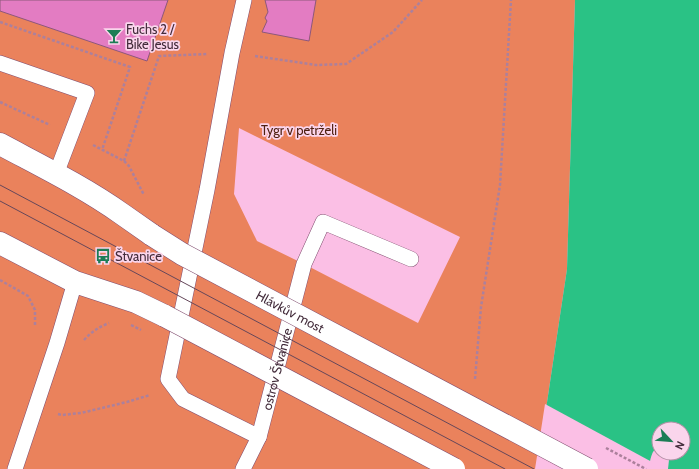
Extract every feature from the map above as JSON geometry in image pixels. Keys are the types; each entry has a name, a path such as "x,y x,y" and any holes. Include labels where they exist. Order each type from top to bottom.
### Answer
{"main road":[{"name":"Hlávkův most","path":"0,144 56,174 121,213 182,254 587,469"},
{"path":"0,243 75,282 136,302 165,316 454,469"}],"lane":[{"path":"244,0 232,53 207,190 168,379 183,399 259,437"},
{"path":"0,62 87,93 56,174"},
{"name":"ostrov Štvanice","path":"243,469 259,437 304,264 323,222 411,259"},
{"path":"15,469 57,343 75,282"}],"path":[{"path":"146,198 129,166 124,161 159,56 232,53 316,65 346,64 393,32 422,0"},
{"path":"474,384 481,307 500,185 511,0"},
{"path":"0,280 28,296 35,310 36,333 57,343 76,350 91,332 110,323"},
{"path":"36,408 62,415 81,413 150,395 171,383"}],"green space":[{"name":"Tygr v petrželi","path":"0,0 575,0 567,269 537,469 0,469","holes":["239,128 460,237 418,323 257,241 234,194"]}],"shaded area":[{"path":"575,0 699,0 699,469 668,469 669,461 691,461 691,421 651,421 651,457 649,469 537,469 567,269"}],"pier":[{"path":"545,404 652,462 651,469 535,469"}],"building":[{"name":"Fuchs 2 / Bike Jesus","path":"0,0 168,0 147,61 0,11"},
{"path":"265,0 316,0 309,41 262,32 267,21 265,18 268,12"}],"tram line":[{"path":"0,185 534,469"},
{"path":"0,201 505,469"}],"place":[{"name":"Fuchs 2 / Bike Jesus","path":"114,36"},
{"name":"Štvanice","path":"103,256"}]}
